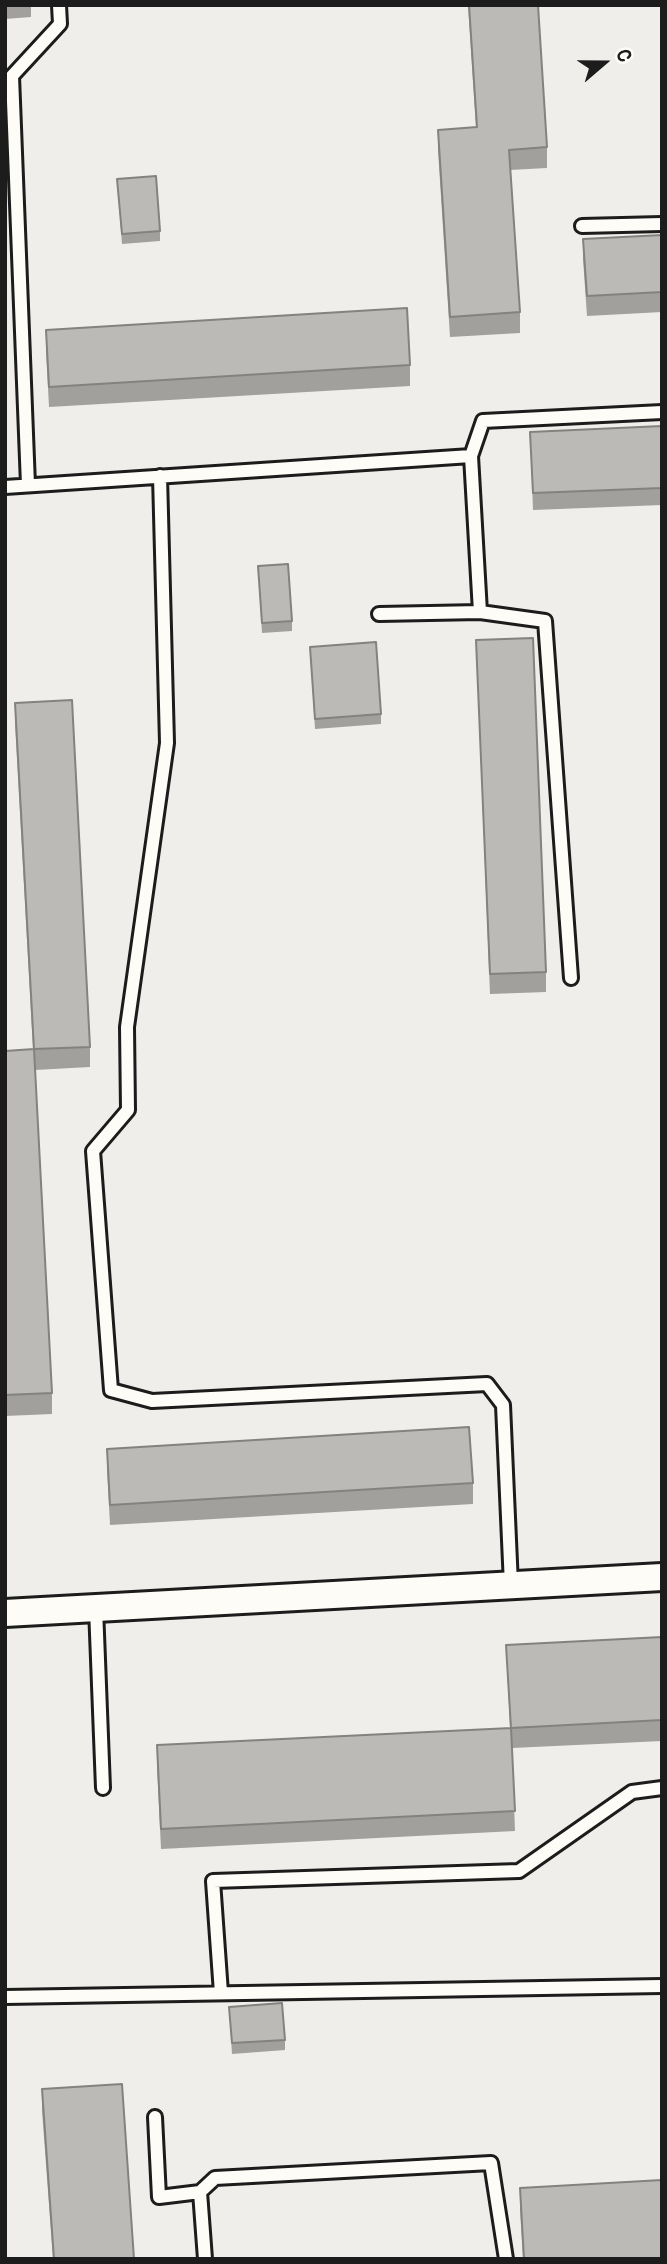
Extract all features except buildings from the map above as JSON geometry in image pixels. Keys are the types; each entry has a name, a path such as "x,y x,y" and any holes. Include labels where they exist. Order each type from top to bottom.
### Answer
{"street":[{"path":"5,1614 662,1577"}],"lane":[{"path":"28,485 12,76 60,24 59,5"},
{"path":"582,226 662,224"},
{"path":"480,612 471,456 483,421 662,412"},
{"path":"5,487 471,456"},
{"path":"160,477 166,743 127,1027 128,1110 93,1151 111,1390 152,1401 487,1384 503,1405 511,1585"},
{"path":"379,614 480,612 545,621 570,978"},
{"path":"96,1608 103,1788"},
{"path":"221,1993 213,1881 519,1871 632,1792 662,1788"},
{"path":"5,1997 662,1986"},
{"path":"155,2117 159,2197 200,2192 215,2178 492,2163 506,2259"},
{"path":"200,2192 205,2259"}]}
